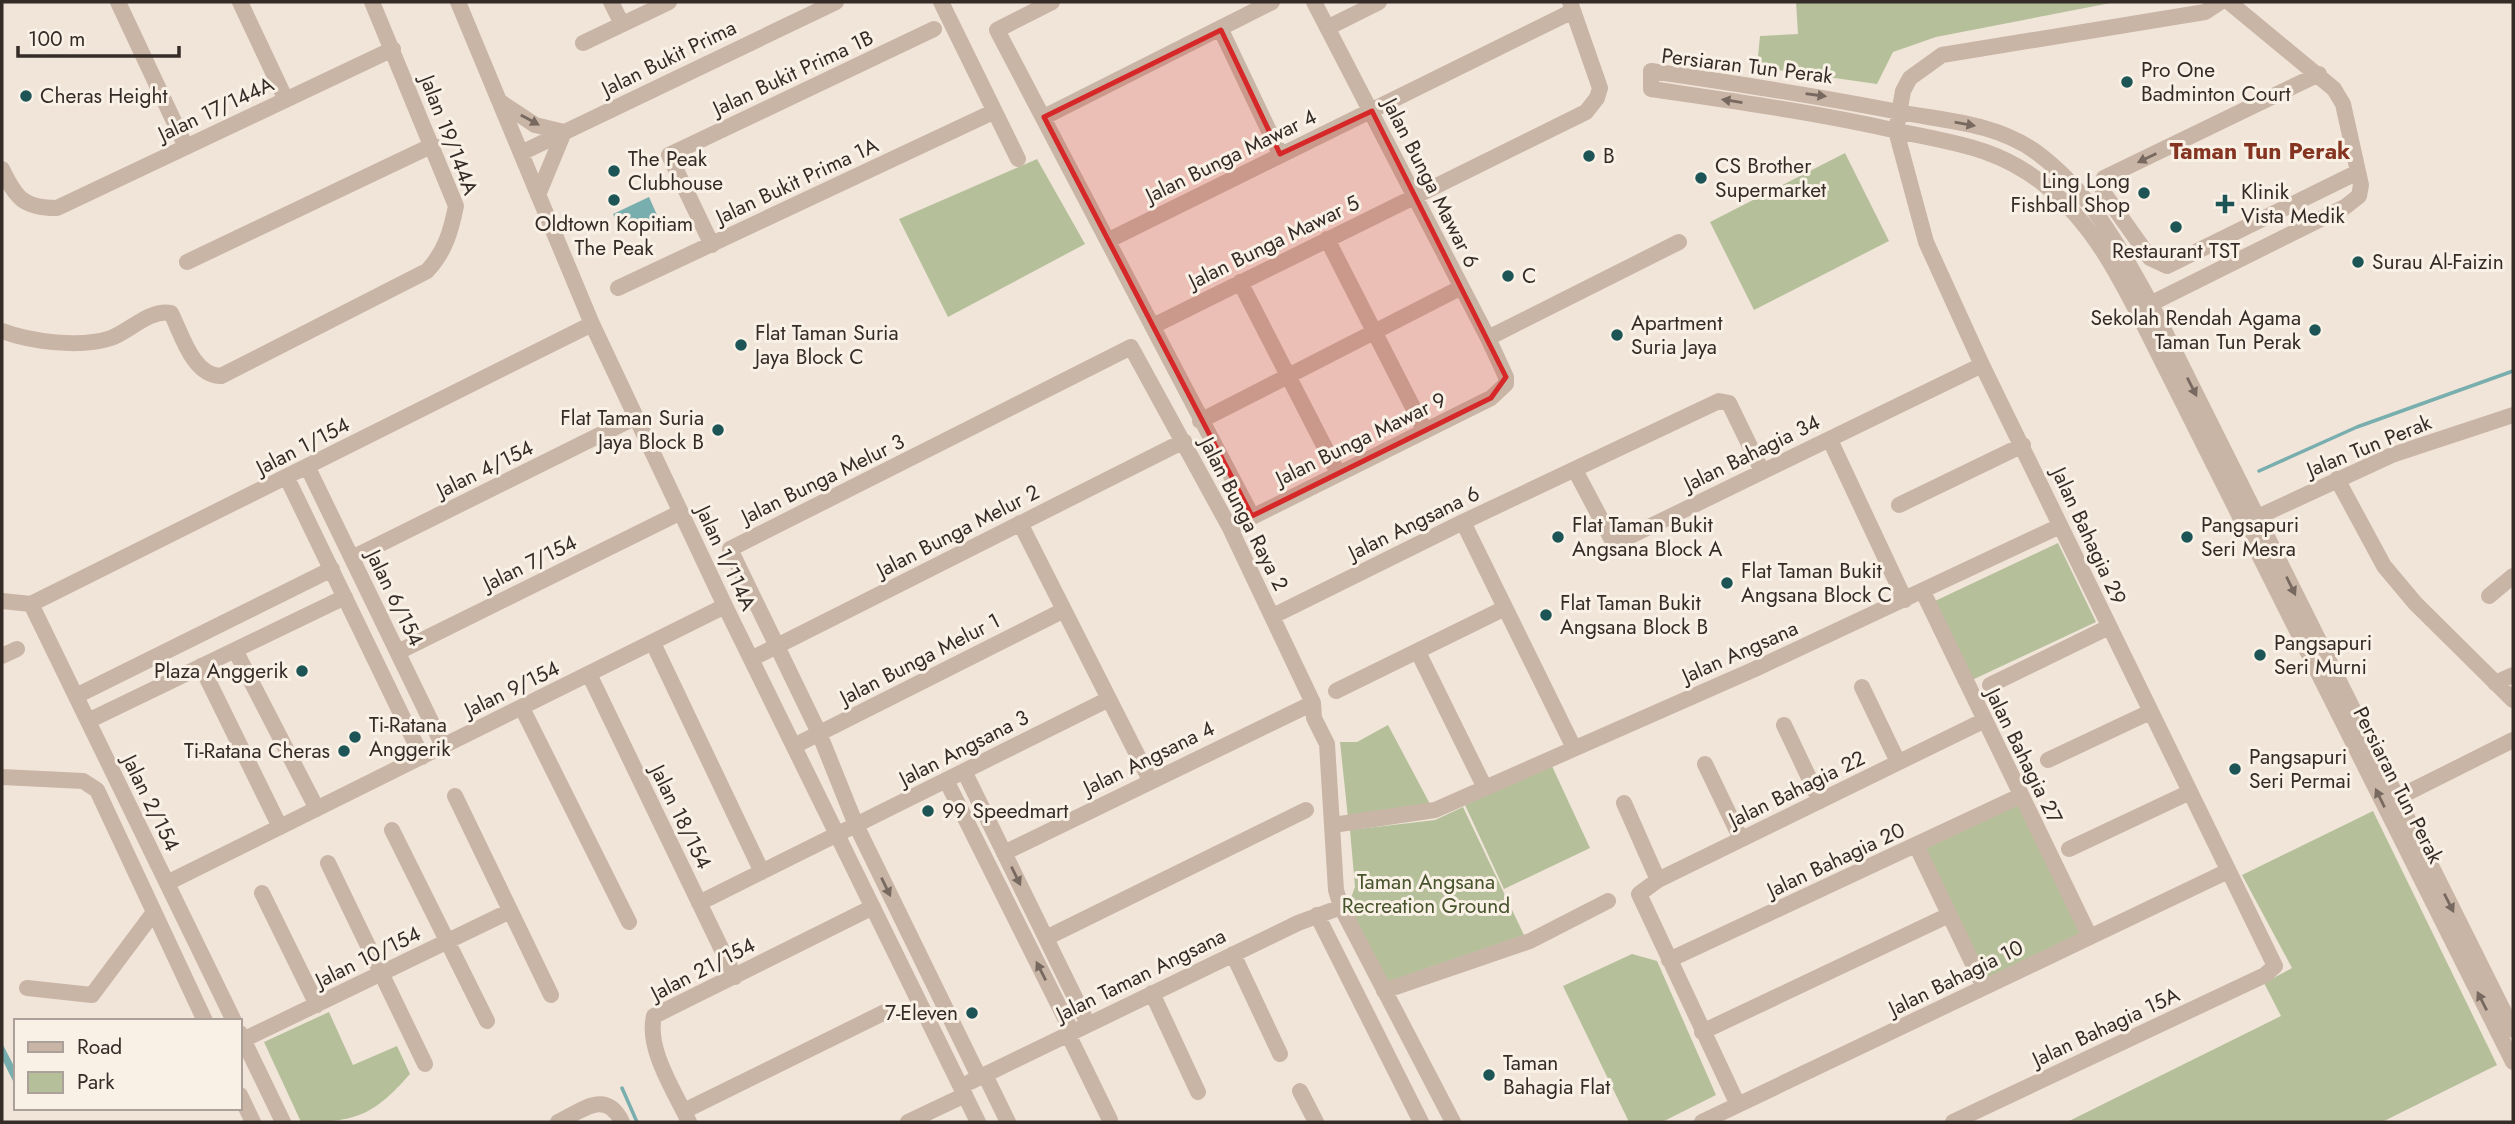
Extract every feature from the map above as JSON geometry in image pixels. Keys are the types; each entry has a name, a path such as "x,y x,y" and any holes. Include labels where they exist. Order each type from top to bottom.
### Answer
{"street":[{"path":"118,2 186,147"},
{"path":"240,2 286,100"},
{"name":"Jalan 19/144A","path":"2,331 36,341 99,340 115,336 166,312 171,313 199,367 212,376 231,373 413,280 438,259 450,233 456,206 372,2"},
{"name":"Jalan 1/114A","path":"458,2 592,324 725,606 978,1122"},
{"path":"611,2 622,24"},
{"path":"583,43 669,2"},
{"name":"Jalan Bukit Prima","path":"521,153 836,2"},
{"path":"942,2 1018,159"},
{"path":"1052,2 997,30 1110,240 1200,421 1252,516"},
{"path":"1044,117 1272,2"},
{"name":"Jalan Bunga Mawar 6","path":"1314,2 1488,338 1506,377 1506,384"},
{"path":"1335,24 1380,2"},
{"name":"Jalan Bahagia 29","path":"2220,2 2205,12 1942,55 1910,78 1898,112 1896,131 1926,242 1982,365 2228,871 2272,955 2275,966"},
{"path":"2144,307 2345,207 2359,196 2361,185 2343,104 2334,89 2229,2"},
{"name":"Jalan Bunga Mawar 4","path":"1110,240 1280,153 1372,111 1571,7"},
{"name":"Jalan Bunga Mawar 5","path":"1153,326 1586,112 1597,98 1600,88 1571,7"},
{"name":"Jalan Bukit Prima 1B","path":"712,245 669,155 934,29"},
{"path":"1221,30 1280,153"},
{"name":"Jalan 17/144A","path":"2,169 23,202 38,208 57,208 393,49"},
{"name":"Persiaran Tun Perak","path":"2513,1030 2397,798 2251,521 2166,335 2144,307 2098,242 2064,202 2029,173 1980,147 1843,118 1651,89 1651,71 1843,99 1982,127 2010,136 2034,151 2079,191 2117,242 2137,278 2144,307 2251,521 2513,1062"},
{"path":"2319,74 2104,178 2103,192 2150,258 2167,266 2358,172"},
{"path":"499,101 535,125 564,132 538,195"},
{"name":"Jalan Bukit Prima 1A","path":"618,288 993,112"},
{"path":"187,262 433,145"},
{"path":"1327,239 1425,431"},
{"path":"1488,338 1679,242"},
{"path":"2137,278 2157,289 2179,290"},
{"path":"1240,282 1338,473"},
{"path":"1200,421 1460,288"},
{"path":"2166,335 2169,310 2179,290"},
{"name":"Jalan 1/154","path":"31,604 592,324"},
{"name":"Jalan Bunga Raya 2","path":"1131,347 1230,528 1313,703 1324,715 1336,740 1345,890 1341,907"},
{"name":"Jalan Bunga Melur 3","path":"1008,1122 982,1076 856,825 819,733 730,549 1131,347"},
{"name":"Jalan Bahagia 34","path":"1575,470 1615,542 1982,365"},
{"name":"Jalan Bunga Mawar 9","path":"1230,528 1491,398 1506,384"},
{"name":"Jalan Angsana 6","path":"1273,617 1463,522 1726,400 1762,471"},
{"name":"Jalan Tun Perak","path":"2251,521 2392,455 2513,415"},
{"name":"Jalan 4/154","path":"352,558 636,417"},
{"path":"1830,439 1905,600"},
{"name":"Jalan Bunga Melur 2","path":"751,659 1184,441"},
{"path":"1899,505 2023,445"},
{"name":"Jalan 6/154","path":"308,468 443,746"},
{"path":"287,478 422,757"},
{"path":"2337,479 2384,566 2415,603 2513,700"},
{"name":"Jalan 7/154","path":"398,652 681,512"},
{"path":"1463,522 1574,748"},
{"path":"1020,523 1150,780"},
{"name":"Jalan Angsana","path":"1339,825 1435,810 1923,592 2060,526"},
{"path":"76,696 332,569"},
{"path":"2489,596 2513,576"},
{"name":"Jalan Bahagia 27","path":"1923,592 1983,721 2090,937"},
{"path":"88,721 345,597"},
{"path":"2,601 31,604"},
{"name":"Jalan 2/154","path":"31,604 233,1019"},
{"name":"Jalan 9/154","path":"167,883 725,606"},
{"path":"1336,691 1504,608"},
{"name":"Jalan Bunga Melur 1","path":"794,746 1064,610"},
{"path":"1990,685 2109,627"},
{"path":"653,643 762,872"},
{"path":"235,650 317,809"},
{"path":"1418,652 1485,788"},
{"path":"201,666 280,827"},
{"name":"Jalan 18/154","path":"589,674 735,977"},
{"path":"2495,683 2513,675"},
{"path":"1862,687 1898,762"},
{"name":"Jalan Angsana 3","path":"699,903 1109,699"},
{"name":"Jalan Angsana 4","path":"1004,853 1313,703"},
{"path":"522,708 629,922"},
{"path":"2048,760 2150,712"},
{"name":"Jalan Bahagia 22","path":"1669,960 1640,902 1639,894 1658,880 1983,721"},
{"path":"1784,725 1820,801"},
{"path":"2397,798 2513,740"},
{"path":"1705,764 1741,839"},
{"path":"964,771 1088,1024"},
{"path":"2,776 83,780 97,790 204,1019"},
{"path":"946,780 1110,1120"},
{"path":"2070,849 2190,792"},
{"path":"455,796 551,995"},
{"name":"Jalan Bahagia 20","path":"1669,960 2020,796"},
{"path":"1624,803 1658,880"},
{"path":"1046,939 1306,810"},
{"path":"392,830 487,1021"},
{"path":"1916,845 1984,988"},
{"path":"328,863 425,1064"},
{"name":"Jalan Bahagia 10","path":"1702,1122 1724,1118 1738,1105 2228,871"},
{"path":"262,892 317,1005"},
{"path":"1384,991 1530,941 1608,901"},
{"name":"Jalan 21/154","path":"687,1117 654,1044 651,1030 654,1016 873,907"},
{"path":"1341,907 1453,1122"},
{"name":"Jalan Taman Angsana","path":"908,1122 982,1076 1233,954 1317,915 1341,907"},
{"name":"Jalan 10/154","path":"242,1037 317,1005 415,955 482,928 510,911"},
{"path":"27,988 81,996 92,995 154,912"},
{"path":"1317,915 1421,1122"},
{"path":"1702,1032 1949,915"},
{"path":"1233,954 1280,1054"},
{"path":"1669,960 1738,1105"},
{"name":"Jalan Bahagia 15A","path":"1953,1122 2265,975 2275,966"},
{"path":"1152,993 1198,1092"},
{"path":"687,1117 884,1012"},
{"path":"242,1037 283,1122"},
{"path":"1300,1091 1316,1122"},
{"path":"242,1099 253,1122"},
{"path":"558,1122 596,1104 608,1104 615,1108 621,1122"}],"highlighted area":[{"path":"1221,30 1280,154 1372,111 1506,377 1491,398 1252,516 1044,117"}],"green space":[{"path":"1796,2 2116,2 1936,37 1893,52 1877,84 1757,67 1760,36 1798,34"},
{"path":"1845,153 1889,241 1754,310 1710,222"},
{"path":"1037,159 1085,244 948,317 899,219"},
{"path":"2058,543 2096,622 1972,680 1935,601"},
{"path":"1388,725 1430,804 1348,818 1340,742 1357,742"},
{"path":"1551,764 1590,848 1504,889 1465,805"},
{"path":"2016,800 2081,933 1985,979 1920,845"},
{"name":"Taman Angsana Recreation Ground","path":"1463,807 1524,935 1384,983 1347,908 1355,887 1350,830 1435,820"},
{"path":"2373,811 2497,1065 2382,1122 2067,1122 2281,1016 2264,983 2292,968 2242,875"},
{"path":"1632,954 1657,961 1716,1095 1662,1122 1629,1122 1563,986"},
{"path":"329,1012 353,1065 397,1046 410,1074 385,1099 362,1114 336,1120 301,1122 264,1042"}],"water":[{"path":"649,197 657,215 622,232 613,214"},
{"path":"2,1043 14,1066 14,1083 2,1059"}],"waterway":[{"path":"2259,471 2357,427 2513,371"},
{"path":"622,1088 637,1122"}],"place":[{"name":"Pro One Badminton Court","path":"2127,82"},
{"name":"Cheras Height","path":"26,96"},
{"name":"B","path":"1589,156"},
{"name":"The Peak Clubhouse","path":"614,171"},
{"name":"CS Brother Supermarket","path":"1701,178"},
{"name":"Ling Long Fishball Shop","path":"2144,193"},
{"name":"Oldtown Kopitiam The Peak","path":"614,200"},
{"name":"Klinik Vista Medik","path":"2225,204"},
{"name":"Restaurant TST","path":"2176,227"},
{"name":"Surau Al-Faizin","path":"2358,262"},
{"name":"C","path":"1508,276"},
{"name":"Sekolah Rendah Agama Taman Tun Perak","path":"2315,330"},
{"name":"Apartment Suria Jaya","path":"1617,335"},
{"name":"Flat Taman Suria Jaya Block C","path":"741,345"},
{"name":"Flat Taman Suria Jaya Block B","path":"718,430"},
{"name":"Flat Taman Bukit Angsana Block A","path":"1558,537"},
{"name":"Pangsapuri Seri Mesra","path":"2187,537"},
{"name":"Flat Taman Bukit Angsana Block C","path":"1727,583"},
{"name":"Flat Taman Bukit Angsana Block B","path":"1546,615"},
{"name":"Pangsapuri Seri Murni","path":"2260,655"},
{"name":"Plaza Anggerik","path":"302,671"},
{"name":"Ti-Ratana Anggerik","path":"355,737"},
{"name":"Ti-Ratana Cheras","path":"344,751"},
{"name":"Pangsapuri Seri Permai","path":"2235,769"},
{"name":"99 Speedmart","path":"928,811"},
{"name":"7-Eleven","path":"972,1013"},
{"name":"Taman Bahagia Flat","path":"1489,1075"}],"district":[{"name":"Taman Tun Perak","path":"2260,151"}]}
